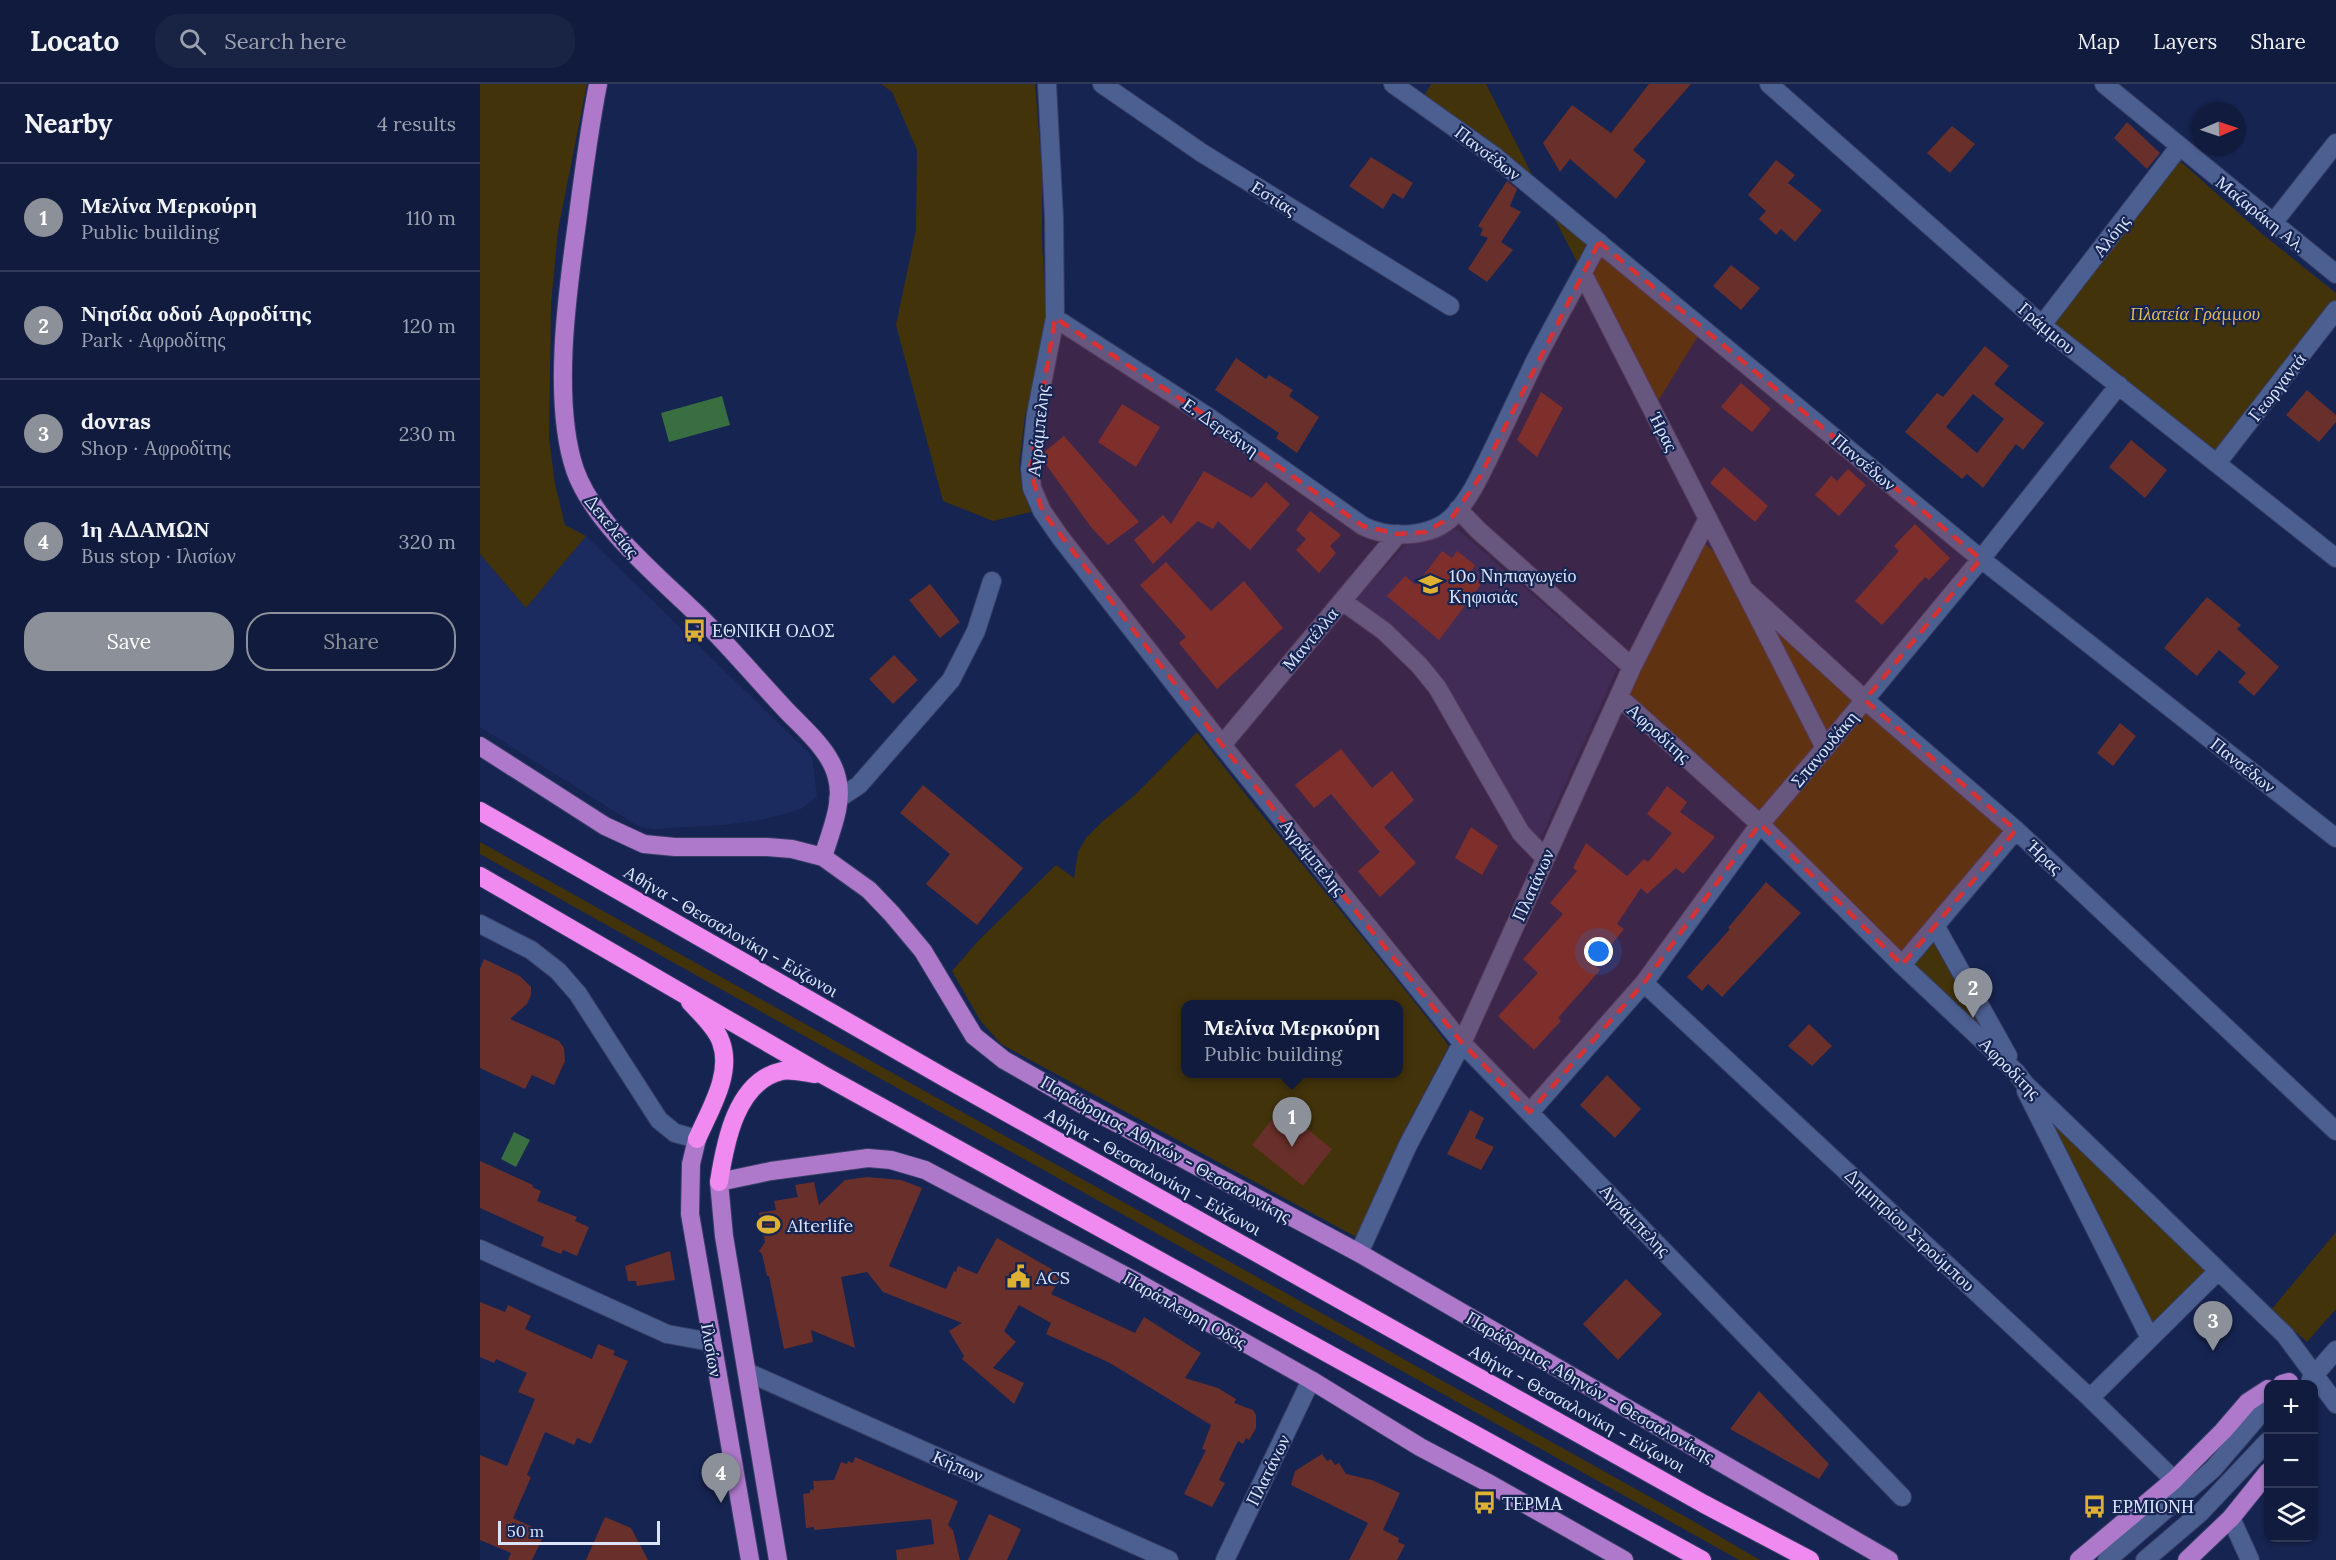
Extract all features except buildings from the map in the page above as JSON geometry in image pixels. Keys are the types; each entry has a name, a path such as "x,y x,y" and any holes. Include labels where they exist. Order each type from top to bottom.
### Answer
{"highway":[{"name":"Αθήνα - Θεσσαλονίκη - Εύζωνοι","path":"480,811 957,1085 1684,1492 1810,1560"},
{"path":"480,876 825,1076 1702,1560"},
{"path":"678,990 714,1029 721,1041 724,1055 724,1069 719,1085 697,1139"},
{"path":"718,1182 729,1134 746,1096 757,1083 784,1070 825,1076"}],"main road":[{"name":"Δεκελείας","path":"598,84 590,123 570,276 563,371 567,433 575,471 592,503 637,558 701,618 826,755 837,776 838,799 823,857"},
{"name":"Παράδρομος Αθηνών - Θεσσαλονίκης","path":"480,746 605,826 644,844 675,847 775,847 823,857 869,890 911,935 934,969 965,1024 985,1047 1085,1106 1359,1253 1889,1560"},
{"name":"Ιλισίων","path":"697,1139 691,1164 690,1214 750,1560"},
{"name":"Παράπλευρη Οδός","path":"718,1182 748,1174 868,1158 891,1160 925,1170 1136,1281 1311,1380 1420,1447 1624,1560"},
{"name":"Ιλισίων","path":"718,1182 719,1206 778,1560"},
{"path":"2079,1560 2174,1480 2223,1431 2248,1402 2264,1392"},
{"path":"2187,1560 2231,1518 2264,1477"}],"street":[{"name":"Αγράμπελης","path":"1047,84 1055,318 1036,414 1030,469 1032,488 1042,511 1222,745 1462,1042 1902,1497"},
{"name":"Εστίας","path":"1102,84 1202,153 1450,306"},
{"name":"Πανσέδων","path":"1393,84 1493,155 1981,559 2336,838"},
{"name":"Γράμμου","path":"1769,84 2042,325 2336,558"},
{"name":"Μαζαράκη Αλ.","path":"2104,84 2336,274"},
{"path":"2273,223 2336,144"},
{"name":"Αλόης","path":"2042,325 2179,147"},
{"path":"1393,533 1433,530 1453,516 1458,509 1479,478 1535,360 1599,242"},
{"name":"Ήρας","path":"1582,274 1825,748"},
{"name":"Γεωργαντά","path":"2217,463 2336,310"},
{"name":"Ε. Δερεδινη","path":"1055,318 1210,418 1349,517 1370,529 1393,533"},
{"name":"Σπανουδάκη","path":"1530,1112 1644,983 1760,824 1981,559 2119,385"},
{"path":"1458,509 1478,530 1632,667"},
{"name":"Πλατάνων","path":"1359,1253 1408,1145 1462,1042 1632,667 1708,518"},
{"name":"Μαντέλλα","path":"1222,745 1342,601 1393,533"},
{"path":"838,799 859,785 951,680 976,631 992,581"},
{"name":"Ήρας","path":"1746,591 1865,700 2016,830 2336,1131"},
{"path":"1342,601 1384,631 1419,665 1437,687 1521,833 1545,858"},
{"name":"Αφροδίτης","path":"1618,697 1760,824 1902,965 2016,1072 2025,1084 2285,1335 2312,1379 2336,1404"},
{"path":"1902,965 2016,830"},
{"path":"480,924 531,950 558,971 578,994 659,1120 675,1133 697,1139"},
{"path":"1936,927 2016,1072 2150,1338"},
{"name":"Δημητρίου Στρούμπου","path":"1644,983 2090,1398 2174,1480"},
{"path":"480,1249 667,1334 711,1342"},
{"path":"2090,1398 2218,1271"},
{"path":"2312,1379 2336,1350"},
{"name":"Κήπων","path":"747,1372 1169,1560"},
{"name":"Πλατάνων","path":"1225,1560 1311,1380"},
{"path":"2107,1560 2213,1468 2264,1410"},
{"path":"2145,1560 2200,1513 2264,1445"},
{"path":"2231,1518 2250,1560"}],"highlighted area":[{"path":"1599,242 1981,559 1865,700 2016,830 1902,965 1760,824 1644,983 1530,1112 1462,1043 1222,745 1042,511 1030,469 1055,318 1210,418 1363,526 1398,534 1425,532 1453,516 1479,478"}],"shaded area":[{"path":"722,396 730,425 669,442 661,413"},
{"path":"1458,530 1617,668 1540,840 1524,827 1442,677 1431,668 1417,649 1393,628 1354,601 1409,541"},
{"path":"586,536 812,756 817,797 801,809 765,819 724,825 654,829 638,826 480,727 480,554 526,608"},
{"path":"514,1132 530,1140 516,1167 501,1159"}],"green space":[{"path":"480,84 587,84 558,230 551,304 549,438 555,484 565,525 586,536 526,608 480,554"},
{"path":"881,84 1035,84 1042,172 1042,241 1047,328 1025,415 1019,466 1022,487 1031,512 993,521 943,501 896,325 916,230 917,150 892,92"},
{"path":"1431,84 1486,84 1543,196 1420,103"},
{"name":"Πλατεία Γράμμου","path":"2179,160 2261,233 2336,293 2336,299 2217,463 2042,325"},
{"path":"1543,196 1703,328 1653,409"},
{"path":"1700,539 2016,830 1936,927 2016,1072 1619,697"},
{"path":"1197,732 1449,1046 1400,1139 1356,1237 1001,1044 980,1020 952,971 978,941 1056,865 1074,878 1078,852 1086,838 1135,795"},
{"path":"480,842 1760,1560 1739,1560 480,854"},
{"path":"2025,1084 2218,1271 2150,1338"},
{"path":"2336,1232 2336,1309 2307,1342 2271,1310"}],"place":[{"name":"10ο Νηπιαγωγείο Κηφισιάς","path":"1431,585"},
{"name":"ΕΘΝΙΚΗ ΟΔΟΣ","path":"694,630"},
{"name":"Νησίδα οδού Αφροδίτης","path":"1973,1018"},
{"name":"Μελίνα Μερκούρη","path":"1292,1147"},
{"name":"Alterlife","path":"769,1225"},
{"name":"ACS","path":"1018,1277"},
{"name":"dovras","path":"2213,1351"},
{"name":"1η ΑΔΑΜΩΝ","path":"721,1503"},
{"name":"ΤΕΡΜΑ","path":"1484,1503"},
{"name":"ΕΡΜΙΟΝΗ","path":"2094,1506"}]}
